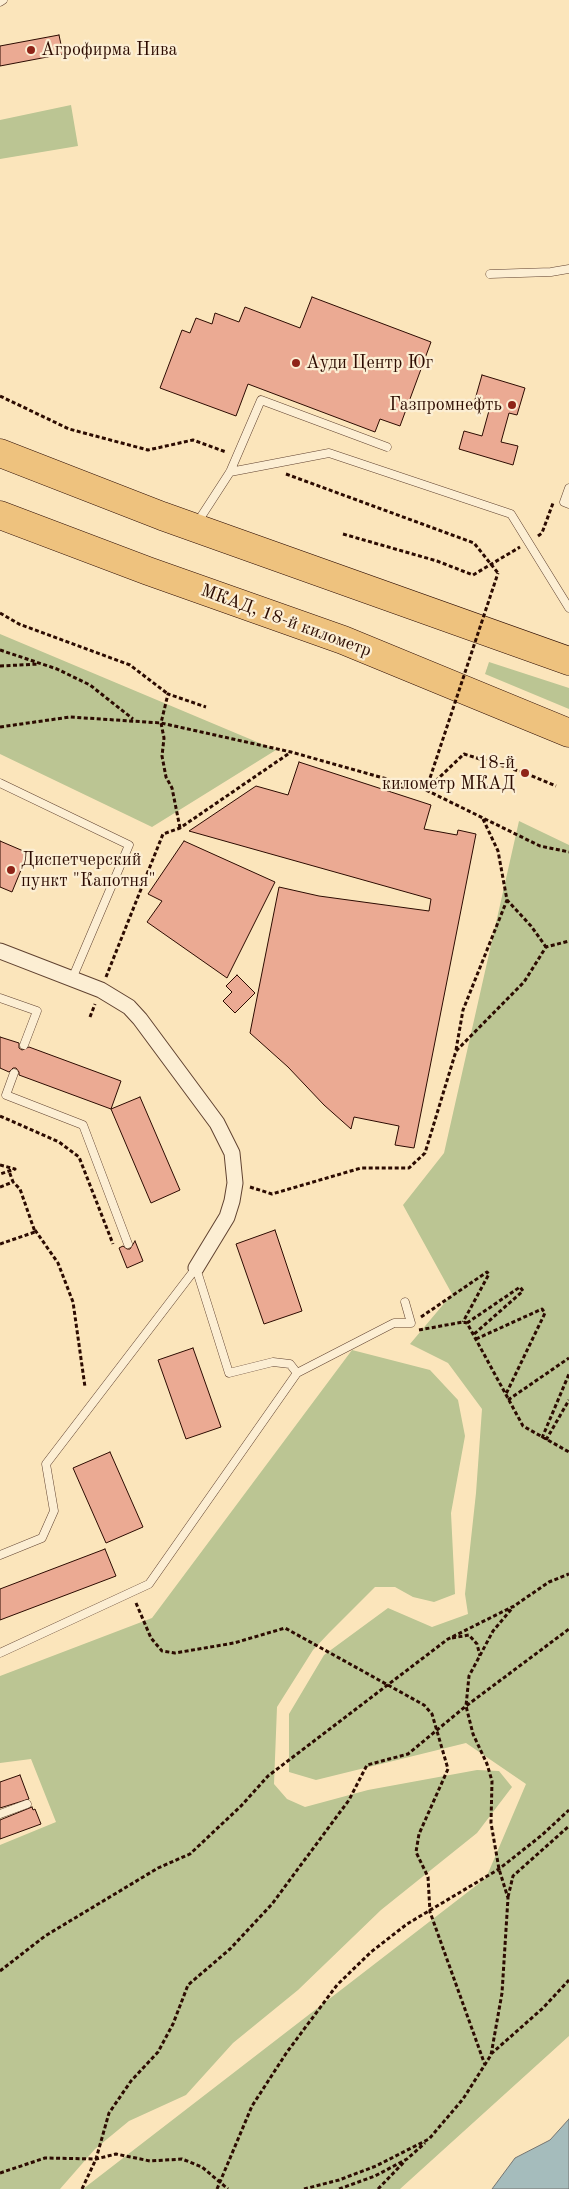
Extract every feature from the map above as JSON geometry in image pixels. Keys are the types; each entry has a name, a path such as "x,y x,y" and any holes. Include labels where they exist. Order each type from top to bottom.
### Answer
{"highway":[{"path":"0,453 195,527 569,661"},
{"name":"МКАД, 18-й километр","path":"0,515 148,571 343,640 569,733"}],"street":[{"path":"0,951 101,990 129,1007 217,1124 232,1153 235,1183 227,1217 196,1268"}],"lane":[{"path":"490,274 551,272 569,269"},
{"path":"195,527 230,472 260,400 387,447"},
{"path":"230,472 329,453 511,514 569,608"},
{"path":"569,488 564,502 569,504"},
{"path":"0,783 129,845 72,979"},
{"path":"0,998 36,1011 24,1045"},
{"path":"14,1073 3,1094 83,1125 128,1244"},
{"path":"196,1268 229,1373 273,1362 290,1364 297,1374"},
{"path":"0,1555 42,1538 54,1511 46,1464 196,1268"},
{"path":"0,1653 148,1584 297,1374 394,1323 413,1327 405,1302"},
{"path":"0,1814 27,1804"}],"path":[{"path":"542,533 556,494"},
{"path":"343,534 437,561 473,575 529,542"},
{"path":"426,790 498,573"},
{"path":"0,613 19,624 130,665 168,694 206,707"},
{"path":"0,650 43,664 90,685 133,720"},
{"path":"0,666 43,664"},
{"path":"168,694 160,723 164,738 162,756 166,777 172,788 180,828"},
{"path":"0,727 70,717 160,723 291,752 426,790 540,846 569,852"},
{"path":"90,1017 163,834 180,828 291,752"},
{"path":"426,790 464,754 525,773 556,786"},
{"path":"235,1183 272,1194 361,1168 409,1168 425,1154 456,1051 463,1010 507,900 498,851 483,818"},
{"path":"507,900 531,926 546,947"},
{"path":"456,1051 524,982 546,947 569,941"},
{"path":"0,1116 59,1142 79,1157 113,1244"},
{"path":"0,1165 15,1169 0,1174"},
{"path":"9,1171 12,1182 20,1189 35,1230 58,1263 72,1302 85,1387"},
{"path":"0,1187 12,1182"},
{"path":"0,1244 35,1230"},
{"path":"413,1327 487,1272 489,1274 465,1322"},
{"path":"413,1327 465,1322 520,1287 523,1292 473,1335"},
{"path":"476,1339 542,1309 545,1313 506,1395"},
{"path":"465,1322 523,1426 569,1452"},
{"path":"508,1400 569,1358"},
{"path":"544,1439 569,1374"},
{"path":"544,1439 569,1400"},
{"path":"0,1971 45,1936 158,1868 190,1854 241,1806 268,1776 448,1639 514,1606 549,1582 569,1574"},
{"path":"132,1593 150,1638 162,1650 175,1653 234,1643 285,1628 424,1705 432,1714 448,1769 419,1834 416,1852 428,1877 430,1912 485,2065"},
{"path":"508,1898 499,1870 491,1823 492,1781 487,1764 472,1734 466,1706 469,1676 493,1631 514,1606"},
{"path":"82,2189 96,2158 109,2113 131,2080 158,2052 173,2024 188,1985 230,1950 272,1904 349,1800 367,1765 408,1754 466,1706 569,1629"},
{"path":"448,1639 469,1636 477,1644 480,1657"},
{"path":"217,2189 252,2106 287,2052 337,1985 371,1952 400,1930 499,1870 569,1810"},
{"path":"378,2189 429,2139 463,2100 491,2054 502,1993 508,1898 513,1876 569,1826"},
{"path":"491,2054 543,2008 569,1980"},
{"path":"304,2189 339,2180 376,2166 429,2139"},
{"path":"0,2173 45,2158 96,2158 116,2154 150,2161 182,2159 202,2166 220,2184 228,2189"},
{"path":"339,2189 375,2176 407,2159"}],"green space":[{"path":"71,105 78,146 0,159 0,120"},
{"path":"0,634 276,750 152,827 0,754"},
{"path":"489,662 569,688 569,709 485,674"},
{"path":"519,821 569,845 569,2036 400,2189 83,2189 486,1878 526,1784 466,1743 316,1780 289,1772 289,1714 324,1655 388,1608 432,1627 468,1614 465,1594 476,1493 482,1409 448,1363 410,1344 452,1294 403,1205 444,1153"},
{"path":"352,1350 430,1370 458,1400 465,1436 451,1513 455,1594 434,1602 413,1597 395,1587 375,1587 329,1633 313,1650 277,1707 274,1784 287,1799 305,1807 368,1790 477,1770 499,1771 512,1787 477,1833 381,1910 298,1990 233,2043 186,2095 129,2121 95,2149 60,2189 0,2189 0,1845 56,1822 31,1759 0,1763 0,1676 152,1618"}],"water":[{"path":"569,2119 569,2189 492,2189 515,2158 550,2140"}],"building":[{"name":"Агрофирма Нива","path":"59,35 63,54 0,66 0,46"},
{"name":"Ауди Центр Юг","path":"312,297 431,342 400,426 380,419 375,432 248,384 236,416 160,388 182,330 190,333 196,318 212,324 215,313 239,322 245,307 300,328"},
{"path":"482,375 525,388 517,415 509,413 501,442 518,446 513,465 459,449 464,431 482,436 490,407 474,403"},
{"path":"299,762 431,805 424,829 457,835 458,830 476,834 414,1148 395,1145 399,1126 354,1117 351,1129 324,1105 288,1067 250,1033 279,887 319,896 429,911 431,899 189,831 256,786 288,795"},
{"name":"Диспетчерский пункт \"Капотня\"","path":"0,841 28,853 12,892 0,887"},
{"path":"184,841 275,882 227,978 147,922 162,901 148,894"},
{"path":"237,975 255,993 235,1013 223,1001 232,992 226,986"},
{"path":"0,1037 19,1043 19,1048 22,1050 29,1047 121,1081 111,1109 19,1075 16,1068 9,1072 0,1068"},
{"path":"140,1097 180,1190 151,1203 111,1109"},
{"path":"275,1230 302,1311 264,1324 236,1244"},
{"path":"135,1241 143,1261 127,1268 119,1248 123,1246 130,1249"},
{"path":"193,1348 221,1427 186,1439 158,1360"},
{"path":"110,1452 143,1527 106,1543 73,1468"},
{"path":"105,1549 116,1576 0,1620 0,1589"},
{"path":"20,1775 29,1799 0,1808 0,1782"},
{"path":"32,1807 33,1810 35,1809 41,1824 0,1839 0,1820"}],"place":[{"name":"Агрофирма Нива","path":"31,50"},
{"name":"Ауди Центр Юг","path":"296,363"},
{"name":"Газпромнефть","path":"512,405"},
{"name":"18-й километр МКАД","path":"525,773"},
{"name":"Диспетчерский пункт \"Капотня\"","path":"11,870"}]}
